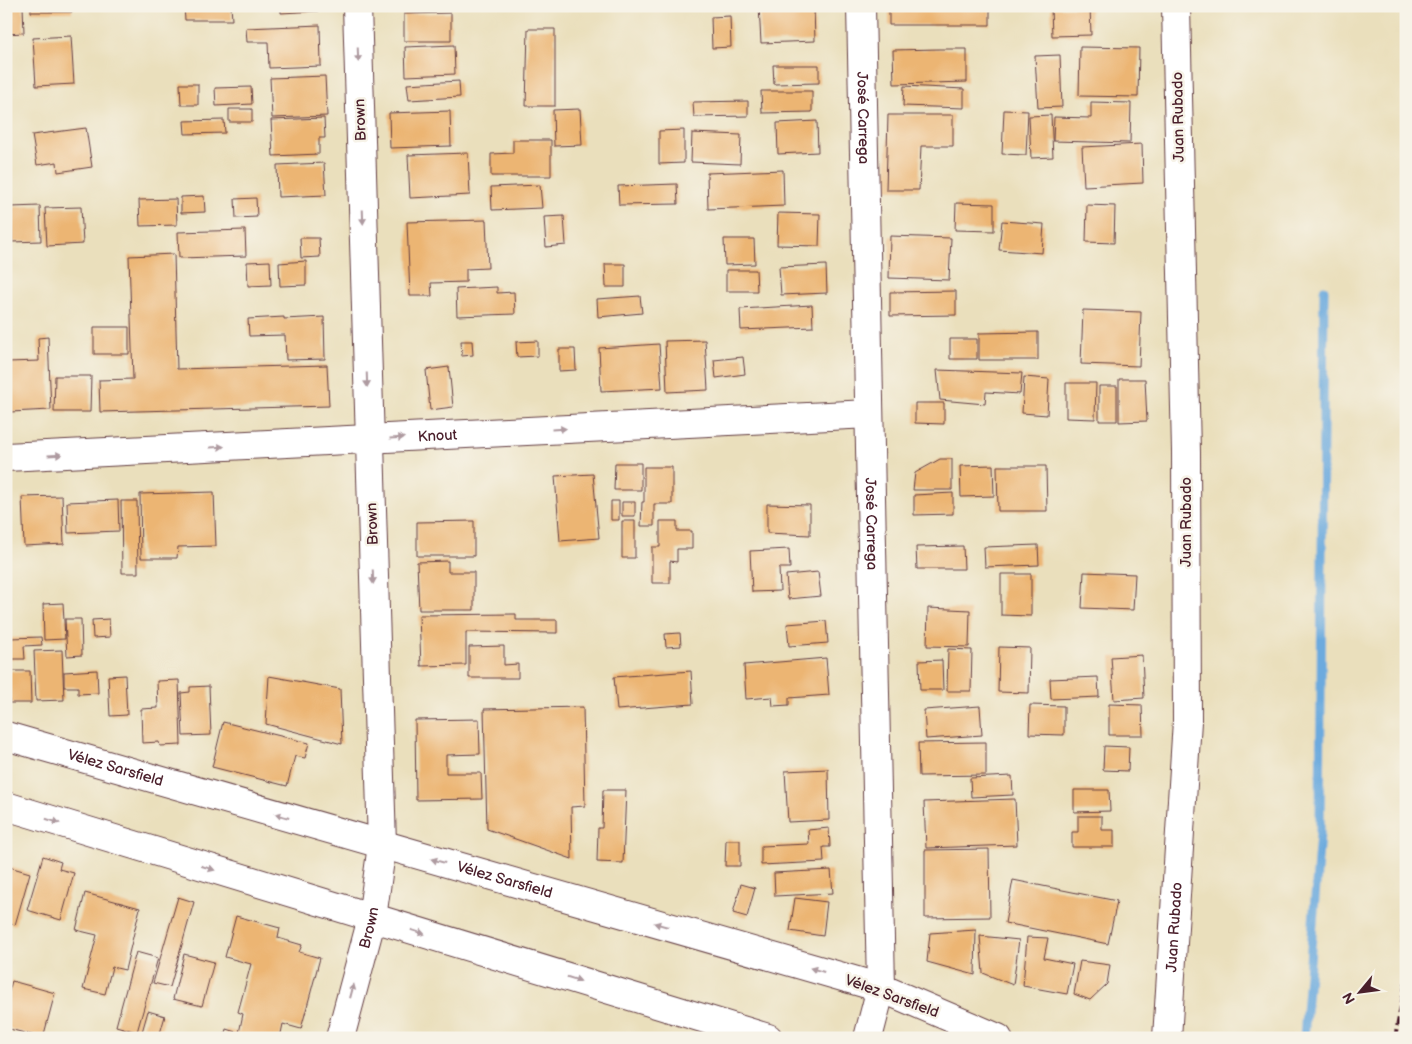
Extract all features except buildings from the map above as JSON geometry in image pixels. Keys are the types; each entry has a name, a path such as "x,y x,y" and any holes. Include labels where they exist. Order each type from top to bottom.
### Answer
{"street":[{"name":"Brown","path":"340,1038 372,918 382,844 357,6"},
{"name":"José Carrega","path":"861,6 881,988 868,1038"},
{"name":"Juan Rubado","path":"1167,1038 1187,721 1186,452 1176,6"},
{"name":"Knout","path":"6,457 869,414"},
{"name":"Vélez Sarsfield","path":"6,736 881,988 998,1038"},
{"path":"6,806 768,1038"}],"waterway":[{"path":"1304,1038 1320,834 1324,290"}],"railway":[{"path":"1395,1038 1406,980"}]}
